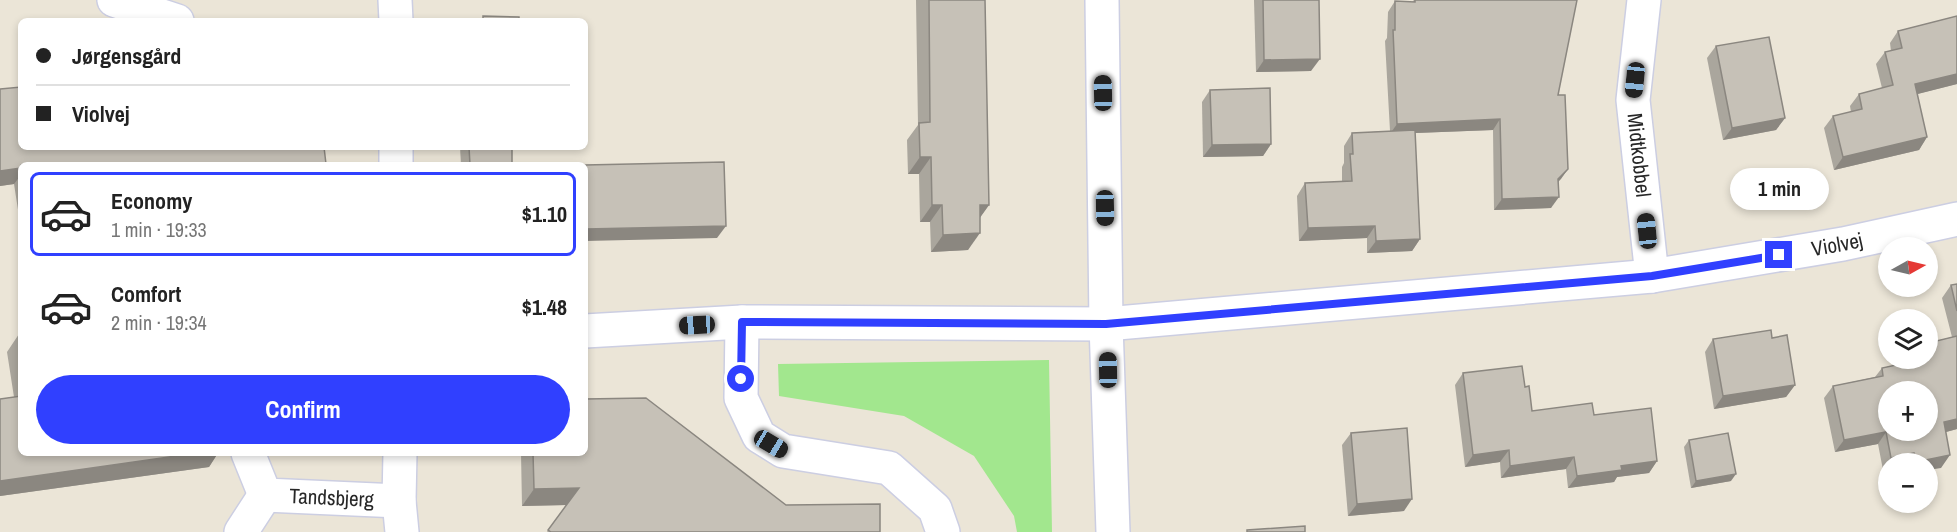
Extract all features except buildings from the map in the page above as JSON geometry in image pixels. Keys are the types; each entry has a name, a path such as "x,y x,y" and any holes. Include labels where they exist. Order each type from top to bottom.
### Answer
{"street":[{"path":"114,0 168,18"},
{"path":"395,0 396,18"},
{"path":"1102,0 1106,324 1113,532"},
{"name":"Midtkobbel","path":"1644,0 1633,99 1652,276"},
{"name":"Violvej","path":"1106,324 1652,276 1843,244 1957,219"},
{"path":"588,331 742,322 1106,324"},
{"path":"742,322 741,398 759,436 783,451 889,468 934,509 943,532"},
{"name":"Tandsbjerg","path":"249,456 265,495"},
{"name":"Tandsbjerg","path":"265,495 400,516 400,456"},
{"name":"Tandsbjerg","path":"241,532 265,495"}],"green space":[{"path":"1049,360 1052,532 1017,532 1014,516 974,456 904,416 779,396 778,364"}],"route":[{"path":"741,379 742,322 1106,324 1652,276 1779,255"}]}
